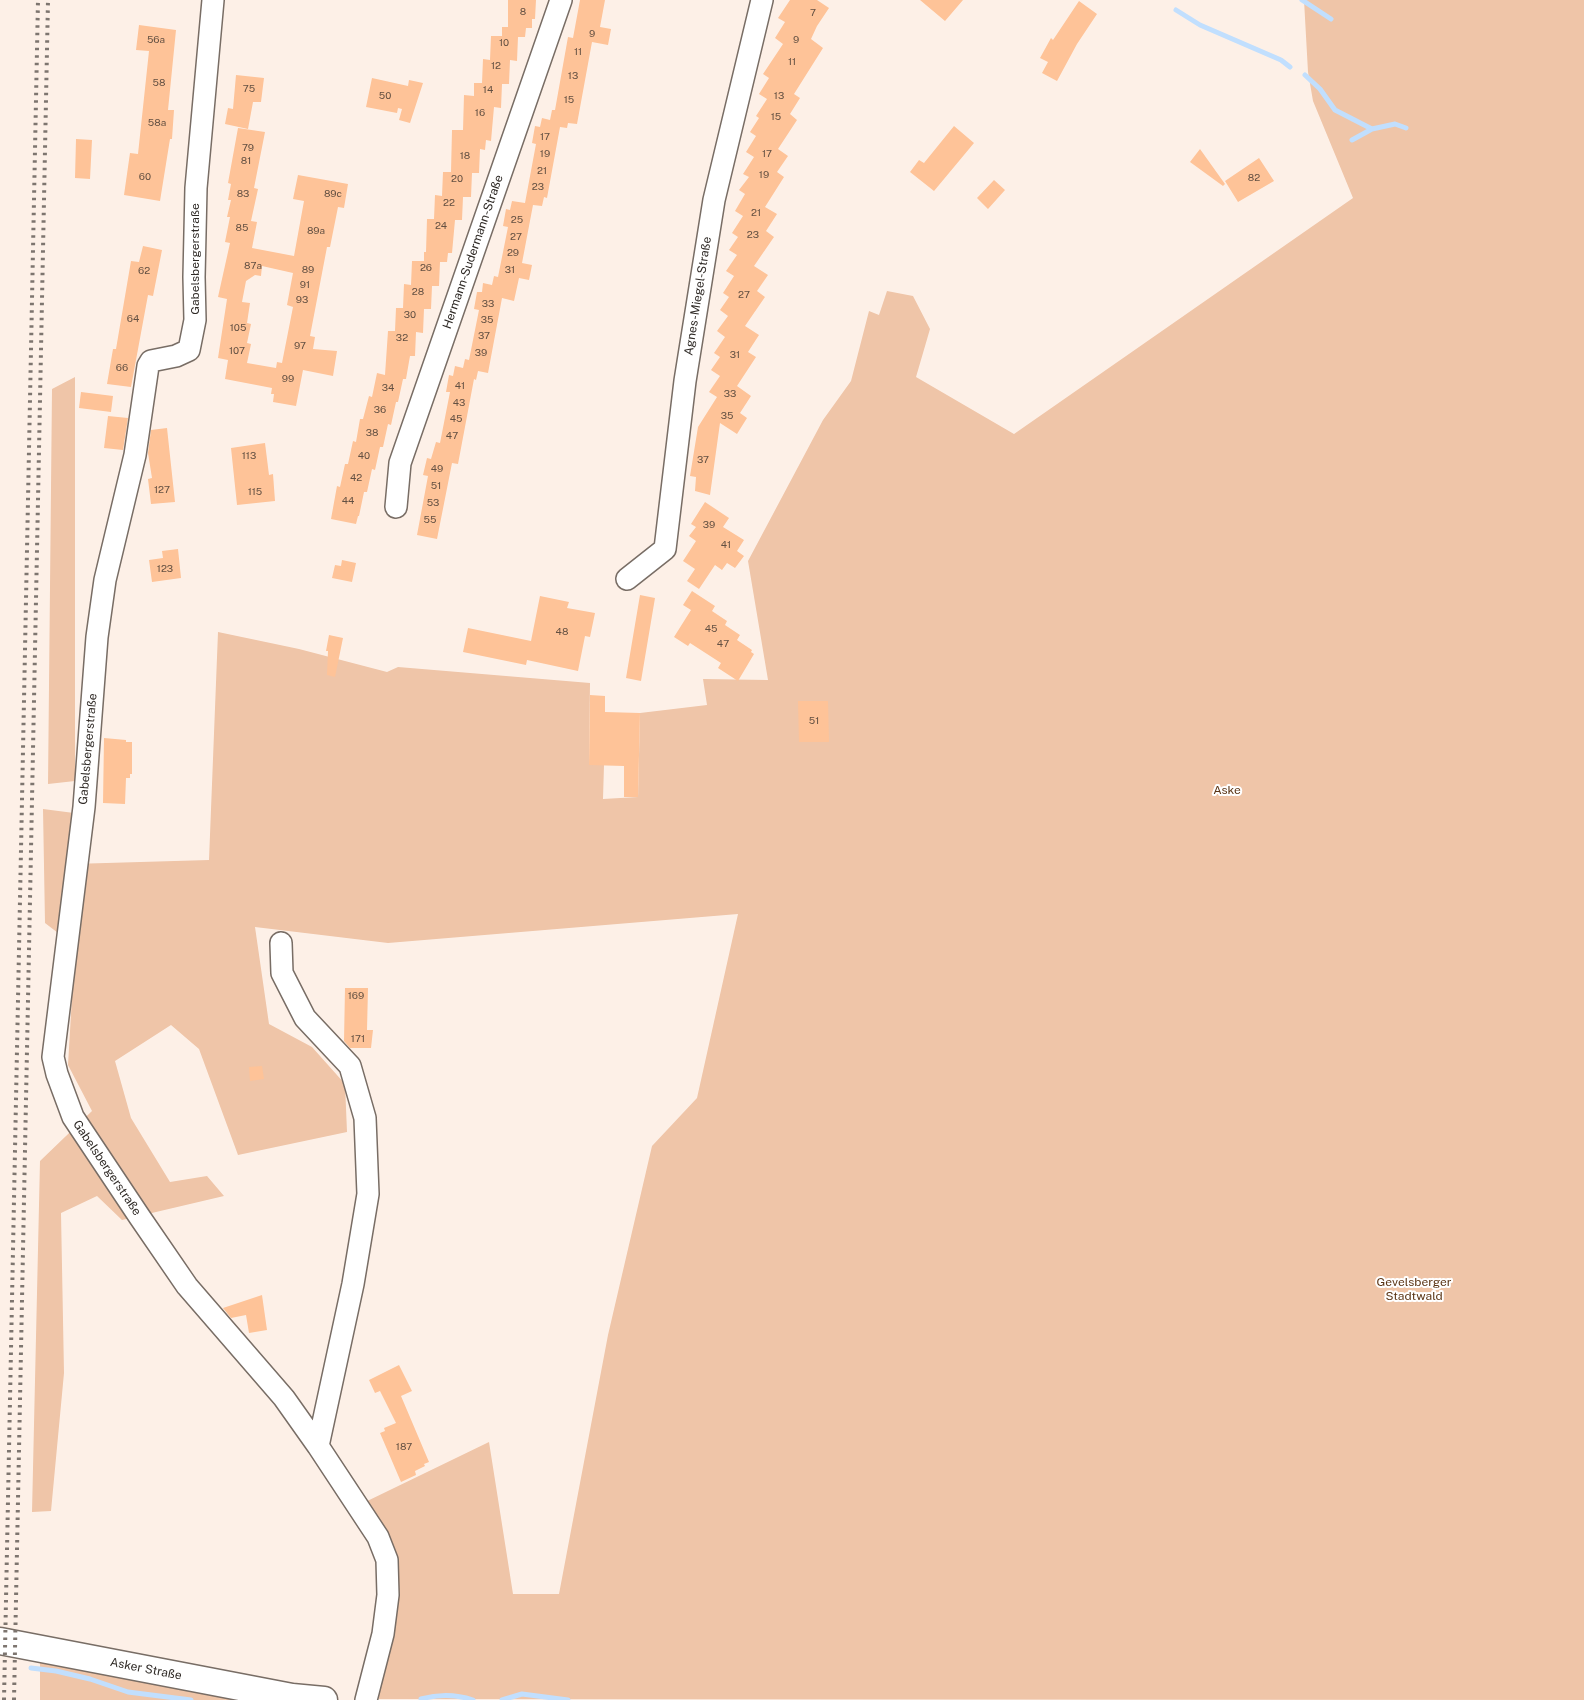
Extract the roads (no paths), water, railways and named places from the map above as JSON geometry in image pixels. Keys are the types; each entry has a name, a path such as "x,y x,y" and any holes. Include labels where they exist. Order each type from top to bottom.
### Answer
{"street":[{"name":"Gabelsbergerstraße","path":"214,0 196,188 195,320 189,350 176,356 151,361 148,366 135,455 105,580 97,637 84,807 54,1057 73,1117 155,1240 187,1286 284,1398 378,1537 387,1560 388,1595 383,1634 366,1700"},
{"name":"Hermann-Sudermann-Straße","path":"396,507 400,463 561,0"},
{"name":"Agnes-Miegel-Straße","path":"628,578 665,549 684,381 714,200 762,0"},
{"path":"281,943 282,973 305,1018 350,1066 365,1118 368,1194 353,1284 318,1446"},
{"name":"Asker Straße","path":"0,1641 291,1698 324,1700"}],"waterway":[{"path":"1302,0 1331,19"},
{"path":"1176,10 1200,25 1281,60 1290,67"},
{"path":"1305,75 1320,89 1335,110 1372,129 1395,124 1406,128"},
{"path":"1352,140 1372,129"},
{"path":"31,1668 56,1671 90,1679 128,1692 191,1700"},
{"path":"502,1700 522,1694 568,1700"},
{"path":"421,1699 447,1695 473,1700"}],"railway":[{"path":"4,1700 38,0"},
{"path":"14,1700 48,0"}],"park label":[{"name":"Aske","path":"1227,790"},
{"name":"Gevelsberger Stadtwald","path":"1414,1289"}]}
